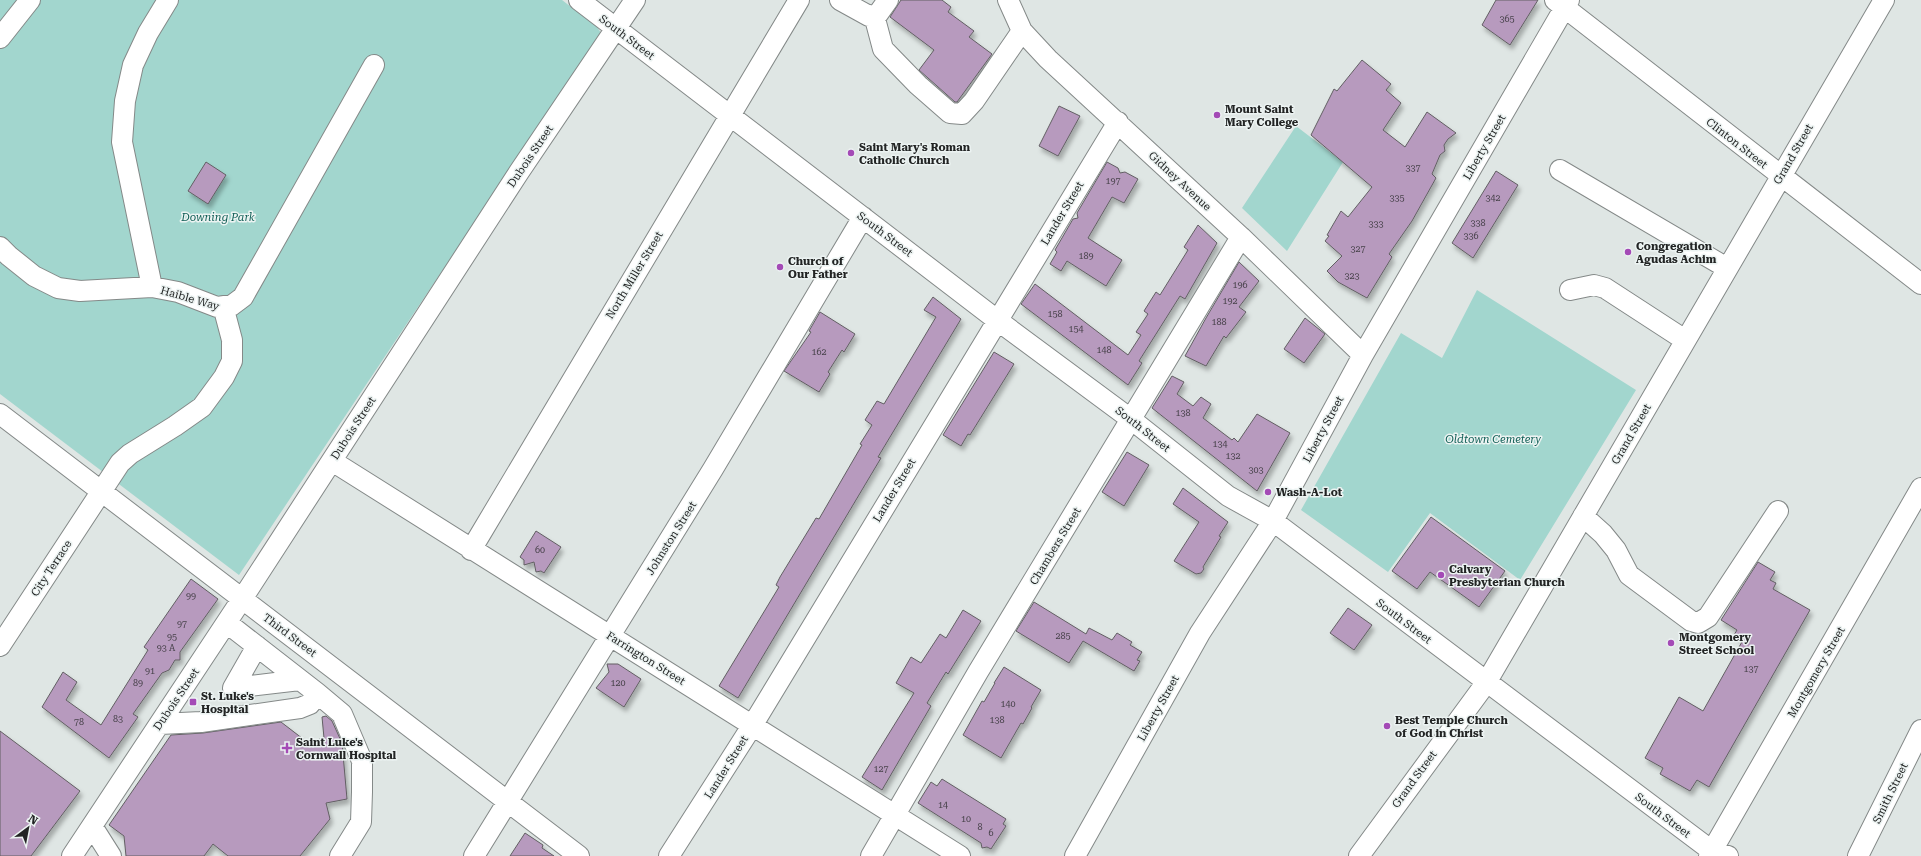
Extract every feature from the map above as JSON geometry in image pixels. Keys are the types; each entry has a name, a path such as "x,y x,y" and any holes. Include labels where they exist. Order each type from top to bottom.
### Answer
{"street":[{"path":"0,38 30,0"},
{"path":"152,287 122,142 125,101 133,65 148,33 168,0"},
{"name":"South Street","path":"578,0 997,320 1132,420 1228,496 1273,522 1716,855"},
{"name":"Dubois Street","path":"72,856 227,623 519,172 635,0"},
{"name":"North Miller Street","path":"471,550 799,0"},
{"path":"840,0 869,16 878,14 888,0"},
{"name":"Gidney Avenue","path":"1008,0 1022,31 1048,60 1118,122 1241,237 1363,355"},
{"name":"Grand Street","path":"1359,856 1486,683 1780,176 1884,0"},
{"name":"Clinton Street","path":"1563,3 1780,176 1921,284"},
{"name":"Liberty Street","path":"1075,856 1200,633 1273,522 1363,355 1563,3"},
{"path":"874,15 884,49 918,85 950,113 962,114 974,101 1022,31"},
{"path":"223,306 231,306 243,297 374,65"},
{"name":"Lander Street","path":"669,856 752,726 1118,122"},
{"path":"1560,170 1727,268"},
{"name":"Johnston Street","path":"474,856 714,469 863,217"},
{"name":"Chambers Street","path":"871,856 978,672 1132,420 1241,237"},
{"name":"Haible Way","path":"0,246 9,256 34,276 58,288 80,291 152,287 178,292 217,307 223,306 232,340 232,361 224,377 202,407 130,454 120,463 102,490"},
{"path":"1570,290 1594,285 1604,288 1685,340"},
{"name":"Third Street","path":"0,414 102,490 242,599 579,856"},
{"name":"Farrington Street","path":"332,461 471,550 960,856"},
{"name":"Montgomery Street","path":"1716,855 1921,488"},
{"name":"City Terrace","path":"0,646 102,490"},
{"path":"1583,516 1603,534 1616,550 1629,575 1691,621 1698,623 1708,617 1778,511"},
{"path":"227,623 342,714 362,761 361,822 340,856"},
{"path":"257,646 233,688 300,680"},
{"path":"160,724 201,722 300,708 310,704 317,693"},
{"name":"Smith Street","path":"1858,856 1921,730"},
{"path":"92,826 107,853"}],"green space":[{"name":"Downing Park","path":"0,0 562,0 597,27 601,33 239,575 0,394"},
{"path":"1296,126 1343,162 1287,251 1242,208"},
{"name":"Oldtown Cemetery","path":"1477,290 1636,390 1520,580 1430,513 1388,572 1301,510 1401,333 1442,358"}],"building":[{"path":"901,0 942,0 951,7 948,12 974,31 969,37 992,54 957,102 955,102 919,70 934,50 890,17"},
{"path":"1496,0 1538,0 1510,45 1482,25"},
{"path":"1362,60 1391,84 1386,90 1401,103 1383,130 1405,147 1427,112 1456,133 1448,139 1444,145 1445,151 1440,155 1432,174 1436,178 1412,221 1389,254 1392,257 1367,298 1338,282 1327,271 1342,256 1325,241 1341,211 1348,217 1372,187 1311,135 1334,89 1337,91"},
{"path":"1059,106 1080,116 1058,156 1039,146"},
{"path":"206,162 226,175 208,204 188,191"},
{"path":"1107,162 1118,168 1120,173 1125,172 1138,179 1124,203 1112,197 1088,238 1122,260 1106,286 1067,261 1061,271 1050,264 1057,252 1055,250 1073,219 1078,218 1077,213"},
{"path":"1496,171 1518,185 1473,258 1452,243"},
{"path":"1198,225 1217,243 1185,299 1180,296 1139,361 1142,363 1128,385 1021,304 1035,284 1128,355 1141,335 1136,332 1148,314 1144,311 1156,292 1160,295 1188,250 1184,247"},
{"path":"1239,262 1259,281 1239,307 1246,312 1226,338 1224,336 1206,366 1185,356"},
{"path":"933,297 961,319 878,457 881,458 738,698 719,686 779,587 776,585 780,577 816,518 819,519 862,445 860,444 872,425 865,420 877,401 884,404 936,317 924,310"},
{"path":"820,312 855,334 844,352 842,350 828,372 830,374 819,392 784,371 811,332 809,331"},
{"path":"1305,318 1325,334 1304,363 1284,349"},
{"path":"994,352 1014,364 970,435 968,434 961,446 943,435"},
{"path":"1172,376 1184,382 1177,394 1193,406 1201,397 1211,404 1203,418 1232,440 1234,438 1238,442 1257,414 1290,433 1257,491 1152,408"},
{"path":"1127,452 1149,465 1124,506 1102,492"},
{"path":"1183,488 1228,522 1203,567 1204,569 1201,573 1196,574 1174,561 1199,522 1173,504"},
{"path":"1431,517 1505,571 1479,607 1430,572 1417,589 1392,571"},
{"path":"536,531 561,547 544,573 541,571 536,572 534,562 524,565 524,560 520,557"},
{"path":"1758,562 1775,572 1770,580 1776,583 1773,589 1810,610 1709,787 1697,780 1690,791 1660,774 1663,768 1645,758 1679,697 1703,711 1743,640 1734,635 1737,630 1721,620"},
{"path":"191,579 218,599 180,652 180,660 175,660 169,670 162,673 133,714 138,717 109,758 42,707 63,672 77,682 66,700 101,725 148,650 144,647"},
{"path":"1034,602 1086,634 1089,628 1112,640 1117,633 1132,642 1130,645 1142,652 1137,660 1140,661 1134,671 1083,641 1069,663 1016,631"},
{"path":"1348,608 1372,625 1354,650 1330,633"},
{"path":"963,610 981,621 948,674 946,672 927,703 931,706 882,790 862,777 914,693 896,683 911,657 921,663 940,634 946,638"},
{"path":"607,664 618,664 641,679 624,707 596,688 609,672"},
{"path":"1004,667 1041,690 1023,724 1021,723 1001,758 963,735 982,701 984,702"},
{"path":"326,716 332,721 342,743 347,799 326,803 330,819 300,856 228,856 213,844 204,856 126,856 124,836 109,825 171,735 203,733 281,722 307,742 324,738 322,717"},
{"path":"0,731 80,791 31,856 0,856"},
{"path":"942,779 1006,819 1003,824 1006,826 991,849 987,847 982,848 981,843 918,803 931,782 937,786"},
{"path":"525,833 543,845 542,848 554,856 510,856"}],"place":[{"name":"Mount Saint Mary College","path":"1217,115"},
{"name":"Saint Mary's Roman Catholic Church","path":"851,153"},
{"name":"Congregation Agudas Achim","path":"1628,252"},
{"name":"Church of Our Father","path":"780,267"},
{"name":"Wash-A-Lot","path":"1268,492"},
{"name":"Calvary Presbyterian Church","path":"1441,575"},
{"name":"Montgomery Street School","path":"1671,643"},
{"name":"St. Luke's Hospital","path":"193,702"},
{"name":"Best Temple Church of God in Christ","path":"1387,726"},
{"name":"Saint Luke's Cornwall Hospital","path":"287,748"}]}
